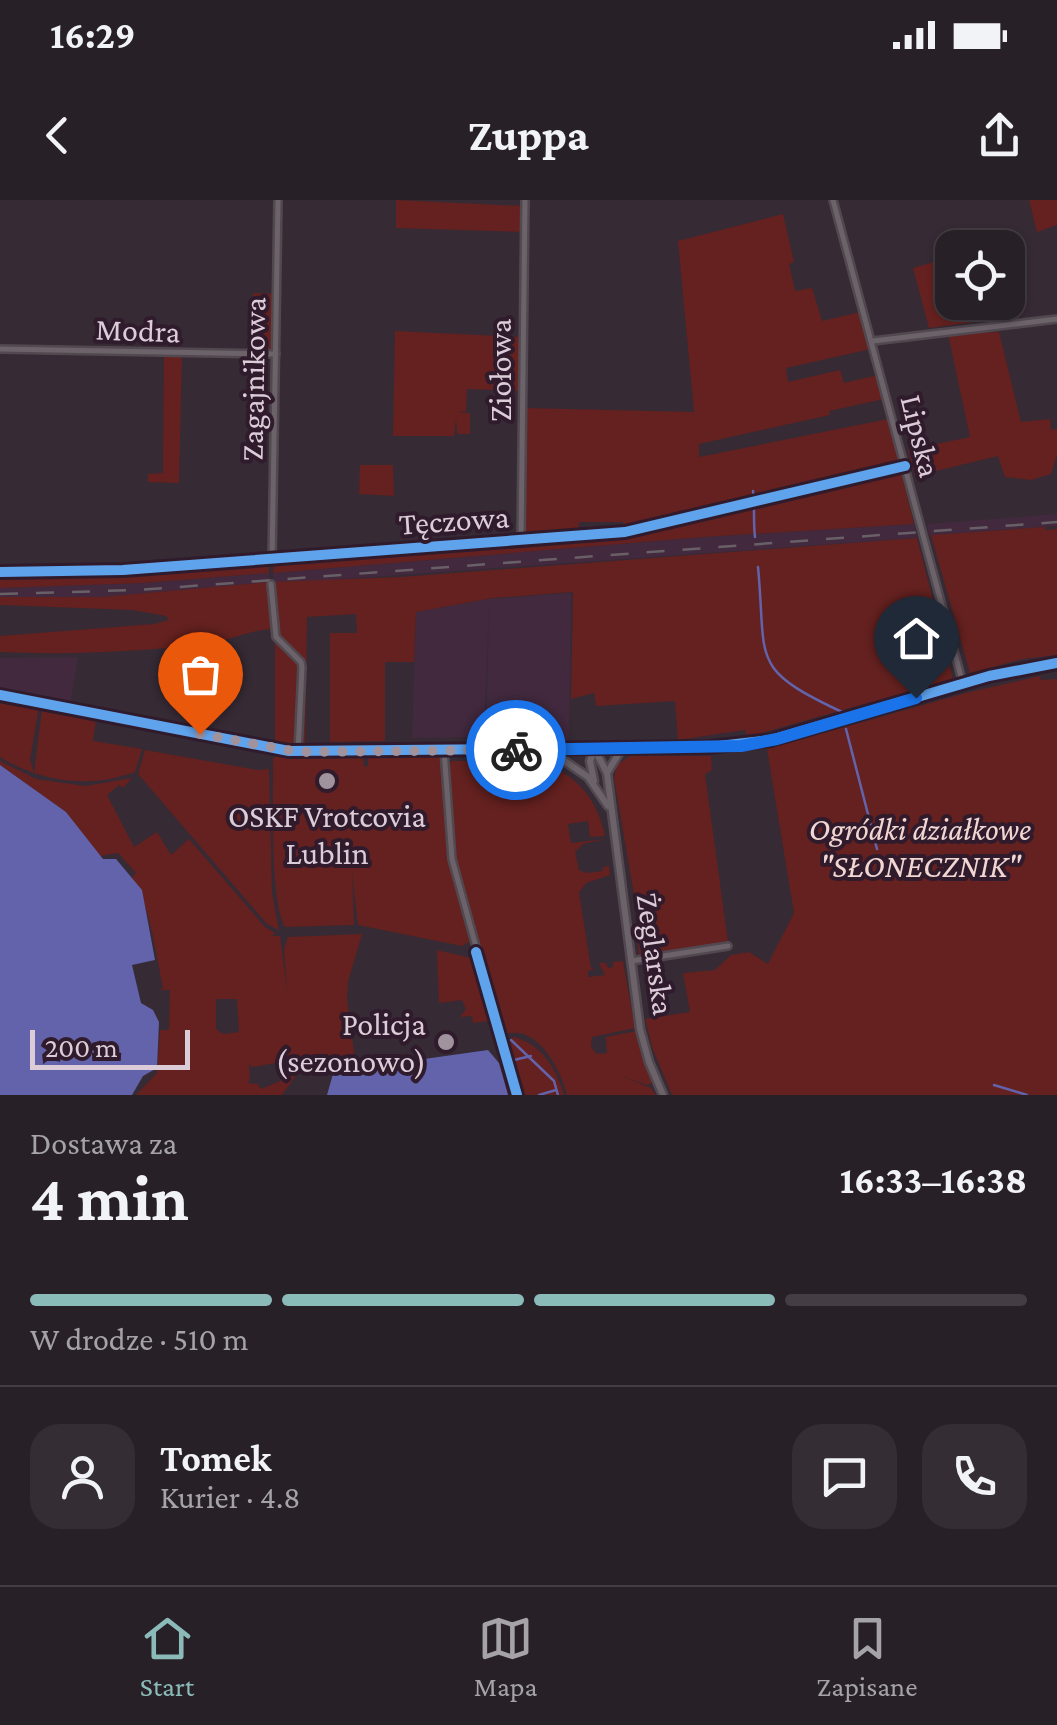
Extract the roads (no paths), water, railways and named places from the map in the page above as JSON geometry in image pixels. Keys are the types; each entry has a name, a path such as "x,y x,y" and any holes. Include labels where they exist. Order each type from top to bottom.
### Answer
{"street":[{"name":"Zagajnikowa","path":"272,560 278,200"},
{"name":"Ziołowa","path":"521,541 525,200"},
{"name":"Lipska","path":"833,200 963,684"},
{"path":"873,340 1057,319"},
{"name":"Modra","path":"0,350 276,354"},
{"name":"Tęczowa","path":"0,572 105,571 625,532 905,466"},
{"path":"271,584 276,637 301,662 302,668 298,752"},
{"path":"0,695 298,752 718,747 762,742 963,684 1057,663"},
{"path":"606,773 621,748"},
{"name":"Żeglarska","path":"594,749 606,773 643,1042 663,1095"},
{"name":"Żeglarska","path":"594,749 590,761 594,782 612,816"},
{"path":"444,750 457,880 502,1042"},
{"name":"Żeglarska","path":"547,750 594,782"},
{"path":"631,961 728,946"}],"waterway":[{"path":"753,491 755,537"},
{"path":"758,567 764,643 776,672 790,684 842,712"},
{"path":"846,729 877,849"},
{"path":"511,1040 554,1081 558,1095"},
{"path":"514,1060 531,1056"},
{"path":"994,1085 1027,1095"},
{"path":"539,1095 556,1090"}],"railway":[{"path":"0,594 138,590 1057,522"}],"place":[{"name":"OSKF Vrotcovia Lublin","path":"327,781"},
{"name":"Policja (sezonowo)","path":"446,1042"}],"park label":[{"name":"Ogródki działkowe \"SŁONECZNIK\"","path":"920,848"}]}
